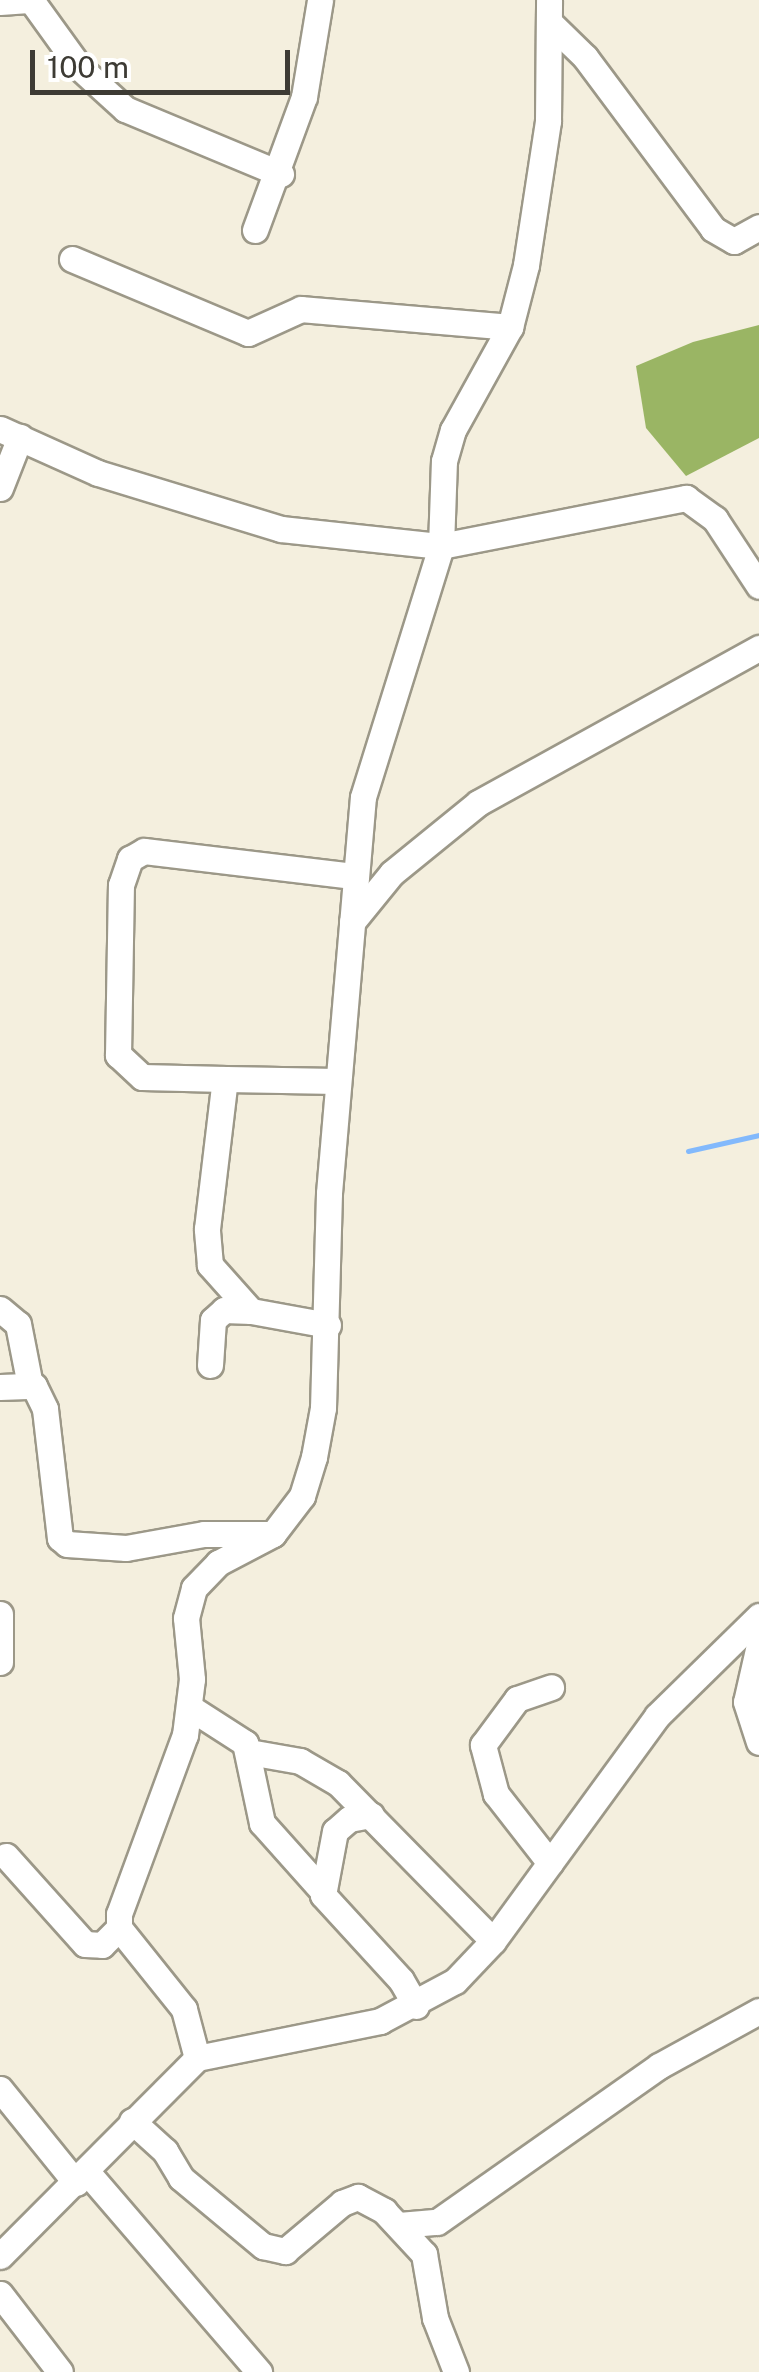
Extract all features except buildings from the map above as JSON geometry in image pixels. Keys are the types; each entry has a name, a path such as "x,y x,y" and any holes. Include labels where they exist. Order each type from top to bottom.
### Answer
{"street":[{"path":"0,2 32,0 80,68 125,108 281,174"},
{"path":"256,230 281,174 311,72 320,0"},
{"path":"549,12 713,229 734,242 759,227"},
{"path":"6,1856 85,1944 102,1945 119,1928 173,1779 189,1707 186,1618 194,1588 218,1563 273,1534 302,1496 314,1458 328,1325 338,1082 354,876 373,752 440,546 444,461 453,430 510,327 543,164 549,12"},
{"path":"72,259 248,333 302,309 510,327"},
{"path":"0,488 10,433 98,473 281,529 440,546 686,498 714,518 757,579"},
{"path":"352,922 392,872 478,803 759,648"},
{"path":"338,1082 142,1077 118,1055 121,884 130,859 144,851 354,876"},
{"path":"225,1078 206,1229 210,1266 251,1311"},
{"path":"0,1309 18,1324 30,1385 45,1409 60,1538 67,1544 126,1548 204,1534 273,1534"},
{"path":"210,1365 213,1320 224,1310 328,1325"},
{"path":"0,1387 30,1385"},
{"path":"0,1614 0,1662"},
{"path":"0,2256 196,2058 380,2020 416,2006 455,1981 494,1941 674,1696 759,1616"},
{"path":"759,1645 746,1702 759,1742"},
{"path":"550,1863 496,1794 483,1745 517,1699 551,1686"},
{"path":"189,1707 204,1720 234,1731 249,1752 262,1823 322,1890 342,1922 401,1980 416,2006"},
{"path":"249,1752 308,1766 370,1815 494,1941"},
{"path":"322,1890 336,1831 349,1819 370,1815"},
{"path":"119,1928 184,2009 196,2058"},
{"path":"399,2225 437,2222 659,2066 759,2011"},
{"path":"0,2089 260,2372"},
{"path":"132,2121 182,2178 263,2246 294,2246 342,2203 358,2197 399,2225 424,2254 439,2332 456,2372"},
{"path":"0,2294 60,2372"}],"green space":[{"path":"759,325 759,438 686,476 646,428 636,366 693,342"}],"waterway":[{"path":"688,1151 759,1135"}]}
